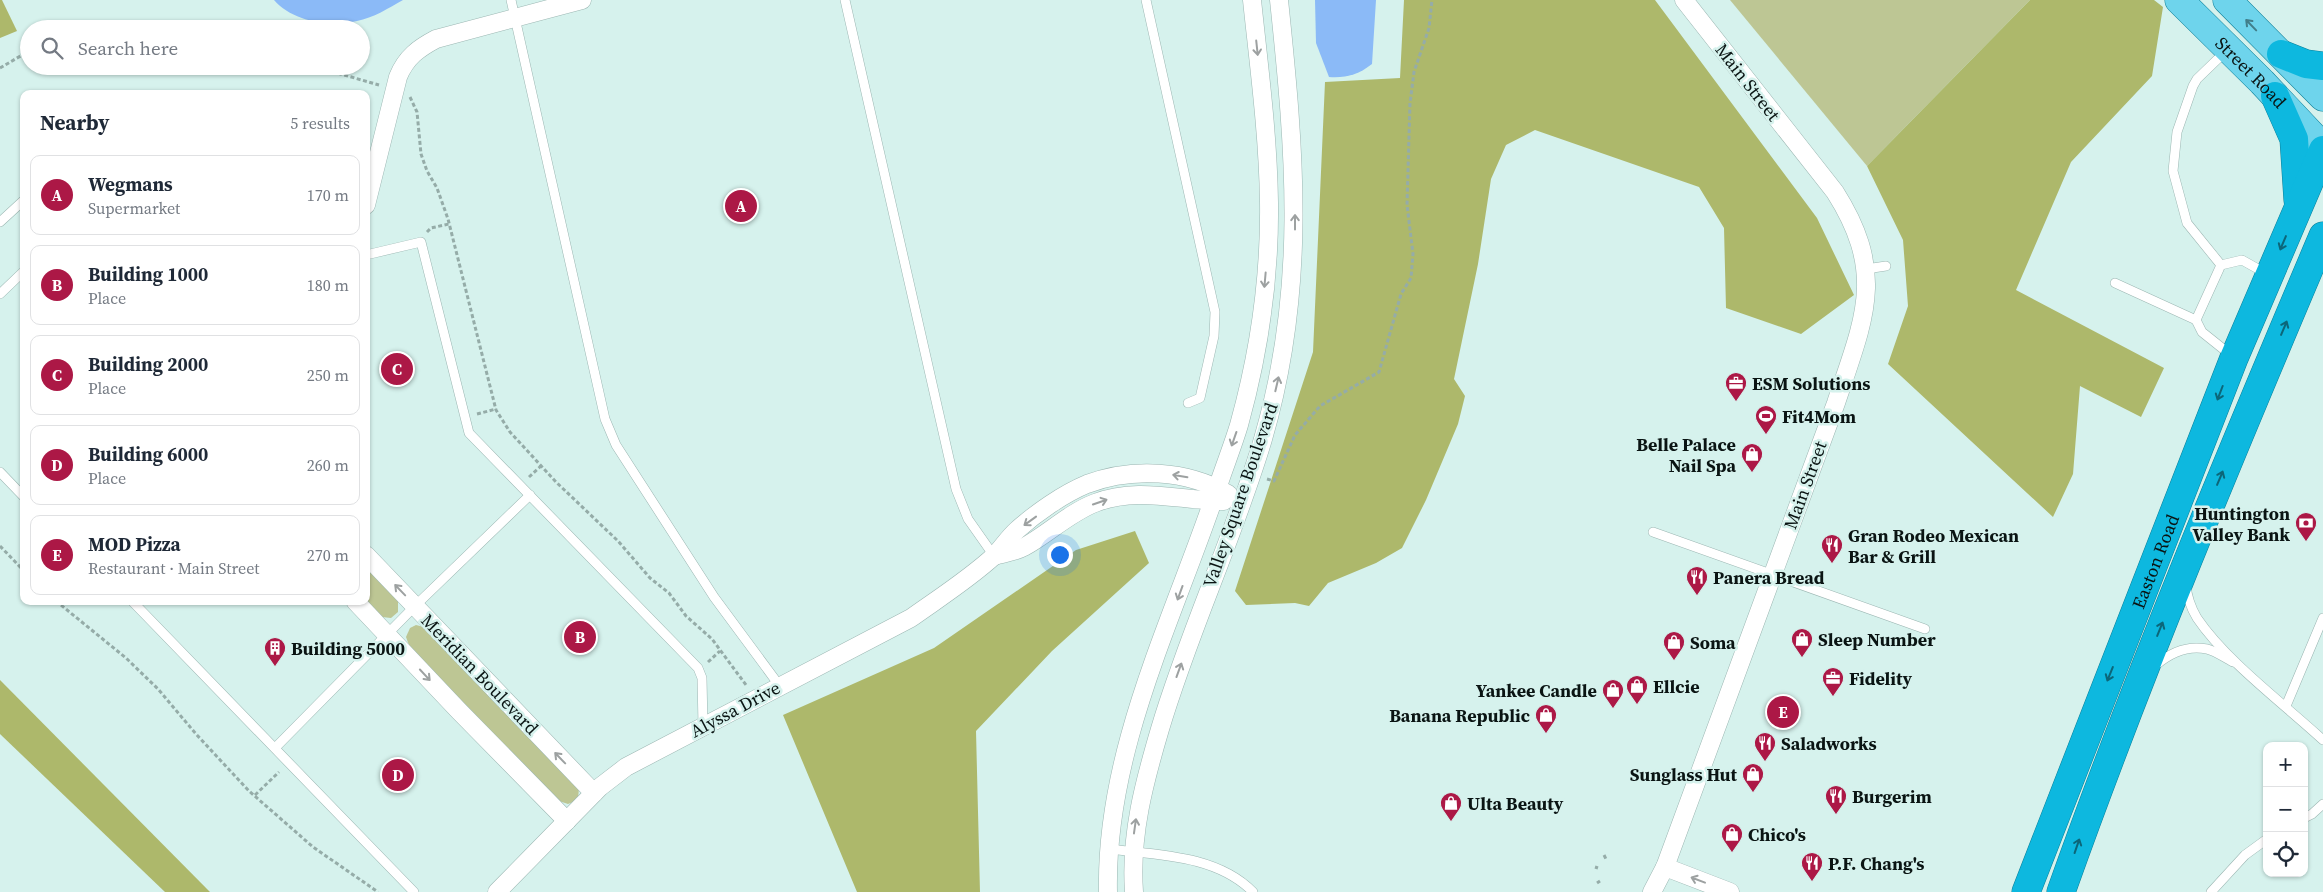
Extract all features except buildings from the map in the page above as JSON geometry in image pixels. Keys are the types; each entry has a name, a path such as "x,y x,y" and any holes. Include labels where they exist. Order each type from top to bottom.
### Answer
{"highway":[{"path":"2281,54 2306,64 2323,66"},
{"path":"2275,96 2294,139 2297,157 2298,209"},
{"name":"Easton Road","path":"2026,892 2234,358 2323,148"},
{"name":"Easton Road","path":"2061,892 2105,767 2185,565 2315,265 2323,236"}],"main road":[{"name":"Street Road","path":"2179,0 2275,96 2323,148"},
{"name":"Street Road","path":"2227,0 2323,96"}],"street":[{"path":"370,174 372,159 403,65 416,50 436,38 582,0"},
{"name":"Valley Square Boulevard","path":"1108,892 1109,849 1115,802 1126,749 1148,681 1239,427 1254,368 1266,271 1269,205 1266,134 1252,0"},
{"name":"Valley Square Boulevard","path":"1134,892 1134,852 1137,814 1166,709 1262,440 1283,356 1294,269 1295,178 1279,0"},
{"name":"Main Street","path":"1652,892 1665,867 1862,327 1867,291 1866,269 1855,228 1835,192 1688,2"},
{"name":"Alyssa Drive","path":"497,892 594,793 626,767 911,618 954,588 994,556 1016,530 1056,502 1087,485 1123,476 1164,474 1202,480 1215,494 1241,501"},
{"name":"Meridian Boulevard","path":"370,559 594,793"},
{"path":"359,605 567,821"},
{"path":"1665,867 1730,892"}],"lane":[{"path":"511,0 605,419 616,445 714,597 780,685"},
{"path":"845,0 956,489 968,519 994,556"},
{"path":"1146,0 1215,312 1214,336 1200,398 1188,402"},
{"path":"2221,265 2188,223 2173,171 2177,132 2193,86 2197,79 2228,49"},
{"path":"0,222 20,204"},
{"path":"370,254 421,242 469,433 698,668 702,678 703,726"},
{"path":"2221,265 2242,260 2269,275"},
{"path":"2196,320 2221,265"},
{"path":"1866,269 1886,266"},
{"path":"0,294 20,275"},
{"path":"2115,283 2196,320 2202,332 2234,358"},
{"path":"0,472 20,493"},
{"path":"274,748 415,606 530,495"},
{"path":"1653,532 1925,629"},
{"path":"2185,565 2187,596 2196,617 2238,664 2323,740"},
{"path":"136,605 414,892"},
{"path":"2286,706 2323,618"},
{"path":"2140,678 2168,654 2185,650 2208,649 2238,664"},
{"path":"2308,816 2323,804"},
{"path":"2211,892 2244,855 2263,842"},
{"path":"1109,849 1202,863 1238,878 1253,892"}],"path":[{"path":"1264,478 1274,481 1296,435 1320,406 1379,372 1401,294 1411,278 1413,254 1407,205 1410,103 1414,72 1429,28 1432,0"},
{"path":"0,68 20,56"},
{"path":"347,75 395,88 407,94 414,104 421,154 442,200 496,410 510,432 556,482 618,541 650,578 669,593 686,616 712,640 746,685"},
{"path":"421,242 431,228 449,224"},
{"path":"465,416 496,410"},
{"path":"0,546 20,567"},
{"path":"61,605 126,658 158,688 237,779 255,796 313,847 378,892"},
{"path":"255,796 289,763"}],"green space":[{"path":"0,0 2,0 17,31 0,38"},
{"path":"1404,0 1655,0 1817,218 1854,295 1801,334 1726,308 1724,228 1699,187 1535,130 1506,145 1491,179 1478,264 1454,379 1465,396 1458,424 1426,500 1402,548 1376,563 1328,583 1309,606 1295,603 1246,605 1235,591 1313,352 1325,82 1400,78"},
{"path":"1730,0 2030,0 1867,166"},
{"path":"2030,0 2154,0 2163,7 2152,76 2071,162 2016,290 2164,368 2141,417 2080,386 2073,474 2053,517 1888,364 1908,306 1903,240 1867,166"},
{"path":"1135,531 1149,563 1052,651 976,731 980,892 857,892 783,715 934,648 1076,550"},
{"path":"370,570 398,600 398,612 391,618 382,617 370,605"},
{"path":"416,625 424,627 579,787 578,800 568,804 559,801 410,648 406,637 410,628"},
{"path":"0,680 210,892 165,892 0,734"}],"water":[{"path":"274,0 403,0 369,18 361,20 308,20 282,7"},
{"path":"1315,0 1376,0 1372,64 1352,75 1329,77 1316,43"}],"place":[{"name":"Wegmans","path":"741,206"},
{"name":"Building 2000","path":"397,369"},
{"name":"ESM Solutions","path":"1736,402"},
{"name":"Fit4Mom","path":"1766,435"},
{"name":"Belle Palace Nail Spa","path":"1752,473"},
{"name":"Huntington Valley Bank","path":"2306,542"},
{"name":"Gran Rodeo Mexican Bar & Grill","path":"1832,564"},
{"name":"Panera Bread","path":"1697,596"},
{"name":"Building 1000","path":"580,637"},
{"name":"Sleep Number","path":"1802,658"},
{"name":"Soma","path":"1674,661"},
{"name":"Building 5000","path":"275,667"},
{"name":"Fidelity","path":"1833,697"},
{"name":"Ellcie","path":"1637,705"},
{"name":"Yankee Candle","path":"1613,709"},
{"name":"MOD Pizza","path":"1783,712"},
{"name":"Banana Republic","path":"1546,734"},
{"name":"Saladworks","path":"1765,762"},
{"name":"Building 6000","path":"398,775"},
{"name":"Sunglass Hut","path":"1753,793"},
{"name":"Burgerim","path":"1836,815"},
{"name":"Ulta Beauty","path":"1451,822"},
{"name":"Chico's","path":"1732,853"},
{"name":"P.F. Chang's","path":"1812,882"}]}
